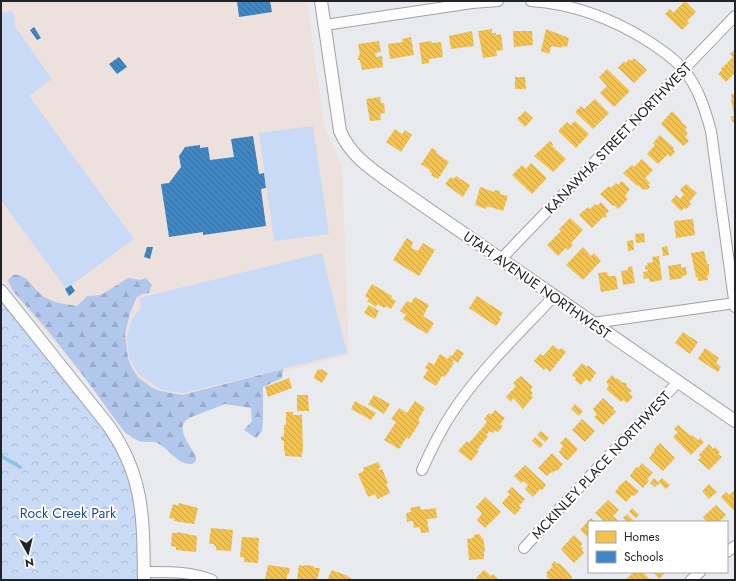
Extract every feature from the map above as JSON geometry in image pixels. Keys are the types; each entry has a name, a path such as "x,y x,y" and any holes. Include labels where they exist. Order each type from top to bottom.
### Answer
{"street":[{"path":"322,1 325,25 465,4 498,1"},
{"path":"531,1 556,3 603,16 622,25 661,50 684,70 701,101 711,131 735,307"},
{"name":"KANAWHA STREET NORTHWEST","path":"501,259 735,16"},
{"name":"UTAH AVENUE NORTHWEST","path":"325,25 338,122 345,142 364,164 735,421"},
{"path":"1,291 108,425 121,445 132,468 140,497 143,520 144,576 170,572 205,577 212,580"},
{"path":"422,470 440,432 466,392 554,296"},
{"path":"593,323 735,303"},
{"name":"MCKINLEY PLACE NORTHWEST","path":"524,548 678,382"},
{"path":"691,580 699,573"}],"shaded area":[{"path":"1,1 307,1 324,125 342,167 349,354 226,388 121,422 1,278"}],"green space":[{"path":"12,11 15,19 14,25 52,79 29,96 134,239 66,289 1,200 1,13"},
{"path":"313,126 329,234 274,241 259,133"},
{"path":"322,253 347,353 183,393 162,390 138,374 129,357 127,337 131,321 141,307 139,298"},
{"path":"13,275 22,276 39,293 51,300 77,306 87,296 101,295 128,278 140,280 146,278 152,285 149,293 142,294 137,297 130,313 125,334 128,358 138,377 151,387 160,391 182,395 283,369 282,378 263,387 262,431 256,438 244,430 252,421 251,408 225,404 189,418 185,422 183,432 196,457 196,461 192,464 182,462 157,443 142,442 133,438 123,430 45,327 13,291 8,280"},
{"name":"Rock Creek Park","path":"1,298 90,408 112,440 130,478 136,510 137,580 1,580"}],"building: Homes":[{"path":"685,1 696,12 687,21 689,23 682,30 665,14 670,9 673,13"},
{"path":"492,29 492,33 496,33 496,35 501,34 503,50 496,51 497,56 483,58 478,31"},
{"path":"546,29 569,38 567,47 562,46 561,48 553,46 551,47 549,54 541,51"},
{"path":"472,31 474,46 451,49 449,36"},
{"path":"513,31 532,31 533,45 514,47"},
{"path":"411,37 414,55 390,59 388,44 403,42 402,39"},
{"path":"379,41 381,52 375,53 376,57 382,56 383,67 362,70 360,60 358,60 358,56 360,55 358,44"},
{"path":"431,41 432,43 441,42 443,57 429,59 429,63 422,64 419,43"},
{"path":"734,50 735,73 726,82 718,74 733,57 730,54"},
{"path":"634,58 647,70 634,83 618,68 624,61 626,63 629,59 631,61"},
{"path":"607,69 630,91 614,107 600,93 607,86 599,77"},
{"path":"515,77 525,77 526,89 515,89"},
{"path":"731,94 735,94 735,122 732,122 731,116 734,116"},
{"path":"380,97 381,103 384,103 385,113 380,114 381,120 370,121 366,99"},
{"path":"595,99 609,113 593,129 575,112 581,106 584,109"},
{"path":"525,111 533,118 525,127 517,119"},
{"path":"672,111 687,127 685,130 688,133 685,137 689,141 683,146 661,124"},
{"path":"575,121 589,134 576,148 558,131 567,122 570,125"},
{"path":"395,129 402,134 405,130 412,135 401,152 386,142"},
{"path":"660,135 674,148 673,149 675,152 670,157 668,154 658,164 647,154 655,145 653,143"},
{"path":"550,141 553,144 552,146 566,159 553,172 534,156"},
{"path":"432,148 437,151 436,153 449,162 438,179 431,175 432,173 429,171 430,170 421,164"},
{"path":"642,159 653,170 645,178 650,183 648,185 650,187 647,190 643,190 638,185 637,186 623,173 632,165 634,167"},
{"path":"531,163 547,178 532,194 512,175 522,165 526,169"},
{"path":"456,176 470,185 463,197 445,184 451,177 454,179"},
{"path":"622,181 630,189 625,196 628,199 618,209 600,194 609,186 611,188 616,183 618,185"},
{"path":"686,184 697,193 689,202 691,204 686,209 684,208 681,211 671,201 676,195 680,199 684,194 680,190"},
{"path":"480,187 494,192 495,190 500,191 500,194 508,196 503,211 487,206 486,209 475,205"},
{"path":"601,202 609,211 605,215 607,216 605,218 603,217 592,228 579,215 588,207 590,209 595,204 597,206"},
{"path":"570,218 583,230 571,243 573,245 568,250 566,248 558,256 547,245 561,231 559,229"},
{"path":"693,219 695,235 676,238 674,221"},
{"path":"644,233 645,242 636,243 635,234"},
{"path":"407,238 413,242 411,248 418,251 423,243 435,250 419,276 393,260"},
{"path":"633,240 634,250 628,251 627,241"},
{"path":"667,246 669,255 663,256 662,247"},
{"path":"583,247 591,256 594,253 601,261 583,280 566,265"},
{"path":"704,251 707,264 709,264 709,275 707,275 708,280 698,281 691,253"},
{"path":"659,256 662,280 652,282 649,281 649,278 644,279 643,272 648,271 645,269 645,266 648,265 647,263 653,262 652,257"},
{"path":"681,264 681,268 686,267 687,275 682,276 683,278 670,280 668,266"},
{"path":"632,266 635,283 623,285 621,271 628,270 628,267"},
{"path":"607,272 608,276 616,276 618,289 601,292 598,273"},
{"path":"372,284 392,296 391,298 396,301 391,309 386,306 384,308 377,304 376,307 367,301 369,299 365,296"},
{"path":"477,296 503,313 496,326 469,308"},
{"path":"415,297 429,305 423,316 434,323 427,334 403,319 406,315 400,311 407,301 411,303"},
{"path":"369,305 379,311 375,319 364,313"},
{"path":"683,332 698,342 690,354 675,343"},
{"path":"553,345 559,350 562,348 566,352 550,372 546,368 544,370 534,361 540,354 543,356"},
{"path":"705,348 719,358 716,363 721,367 718,372 698,359"},
{"path":"457,349 464,353 458,363 454,360 452,363 454,363 447,374 444,377 442,376 436,386 423,378 428,370 425,368 429,362 434,365 440,354 448,359"},
{"path":"582,363 587,367 588,365 596,373 590,382 586,379 581,385 572,375"},
{"path":"318,369 328,373 322,383 314,377"},
{"path":"612,375 616,379 617,378 623,383 624,382 627,384 626,386 632,391 629,393 633,397 627,403 623,400 621,402 606,389 609,386 606,382"},
{"path":"521,376 533,387 530,390 533,393 531,395 533,397 523,409 513,398 511,402 506,397 516,386 513,383"},
{"path":"289,378 292,388 268,397 265,387"},
{"path":"297,395 308,395 309,411 297,411"},
{"path":"374,395 390,404 384,414 368,404"},
{"path":"603,398 614,408 613,409 616,412 603,425 594,417 597,415 593,409"},
{"path":"355,401 376,413 371,420 351,409"},
{"path":"415,401 425,408 418,420 420,422 409,439 407,437 399,449 384,440 396,422 391,419 399,408 407,413"},
{"path":"575,404 583,411 579,416 571,409"},
{"path":"495,410 505,418 500,424 503,426 498,432 495,430 493,433 490,431 486,435 488,436 477,450 479,451 471,461 458,451 467,441 469,443 484,426 487,421 484,419 489,413 491,415"},
{"path":"286,412 293,412 293,415 302,415 302,457 285,456 284,441 281,440 281,437 284,436"},
{"path":"582,419 595,431 585,442 572,430"},
{"path":"678,425 691,436 692,435 698,440 700,438 704,442 691,455 673,437 678,432 674,429"},
{"path":"541,431 549,438 545,442 537,435"},
{"path":"535,437 543,444 540,448 532,441"},
{"path":"566,437 578,449 568,460 565,459 559,452 563,446 560,443"},
{"path":"660,443 675,458 663,471 649,458 655,450 654,449"},
{"path":"709,444 713,449 715,447 720,452 718,454 722,457 709,470 698,460 701,457 699,455"},
{"path":"552,453 563,464 557,471 551,472 547,476 538,468"},
{"path":"378,462 381,467 378,469 382,469 388,483 386,484 390,493 378,499 375,494 368,497 358,474 364,471 363,468"},
{"path":"642,463 653,473 647,479 649,481 643,488 630,476 636,467 638,468"},
{"path":"525,465 546,485 533,497 525,489 528,485 523,481 521,483 514,476"},
{"path":"654,478 658,482 662,478 670,485 666,489 660,483 655,487 650,483"},
{"path":"626,480 639,491 634,496 632,495 626,502 615,492"},
{"path":"709,484 717,492 709,499 702,491"},
{"path":"512,487 525,499 519,506 521,508 515,515 502,503 510,494 507,492"},
{"path":"735,490 735,508 733,510 721,497 726,492 729,495"},
{"path":"485,497 501,512 485,528 477,520 482,513 476,507"},
{"path":"608,500 619,510 613,516 618,520 617,521 604,521 595,513"},
{"path":"179,503 198,508 194,524 174,521 175,519 169,518 173,504 178,506"},
{"path":"716,505 726,515 720,521 706,521 703,517"},
{"path":"420,506 421,510 436,508 437,518 427,519 429,532 421,533 420,527 414,528 413,521 407,522 406,513 411,512 410,508"},
{"path":"632,508 639,515 636,518 629,512"},
{"path":"627,514 634,521 626,521 623,518"},
{"path":"588,521 588,537 580,530"},
{"path":"211,528 233,530 231,551 216,550 216,546 214,546 214,544 209,544"},
{"path":"177,532 197,536 196,552 176,550 176,547 171,546 172,533"},
{"path":"476,534 479,534 481,538 483,538 485,550 484,559 469,560 467,539 473,538"},
{"path":"574,535 583,544 580,546 583,548 582,550 584,553 574,563 561,549"},
{"path":"242,537 259,538 258,563 244,562 244,557 240,557"},
{"path":"554,561 558,564 559,563 570,574 572,577 570,580 551,580 546,576 548,574 546,573 553,566 551,565"},
{"path":"268,565 290,568 289,574 287,574 287,580 265,580"},
{"path":"299,565 320,568 317,580 297,580"},
{"path":"332,570 351,578 350,580 327,580"},
{"path":"484,570 491,576 493,574 499,580 479,580 476,578"},
{"path":"633,573 644,573 650,580 625,580"},
{"path":"654,573 665,573 659,579"}],"building: Schools":[{"path":"237,1 270,1 272,12 239,17"},
{"path":"34,27 41,38 37,40 30,30"},
{"path":"119,57 127,67 117,74 109,64"},
{"path":"253,136 259,174 264,173 266,188 261,189 266,226 203,235 203,232 169,237 161,184 169,183 181,167 179,156 185,147 200,145 200,148 208,147 210,160 234,157 231,139"},
{"path":"147,247 153,247 150,259 144,257"},
{"path":"71,285 75,291 69,296 65,289"}],"waterway":[{"path":"1,456 20,467"}]}
